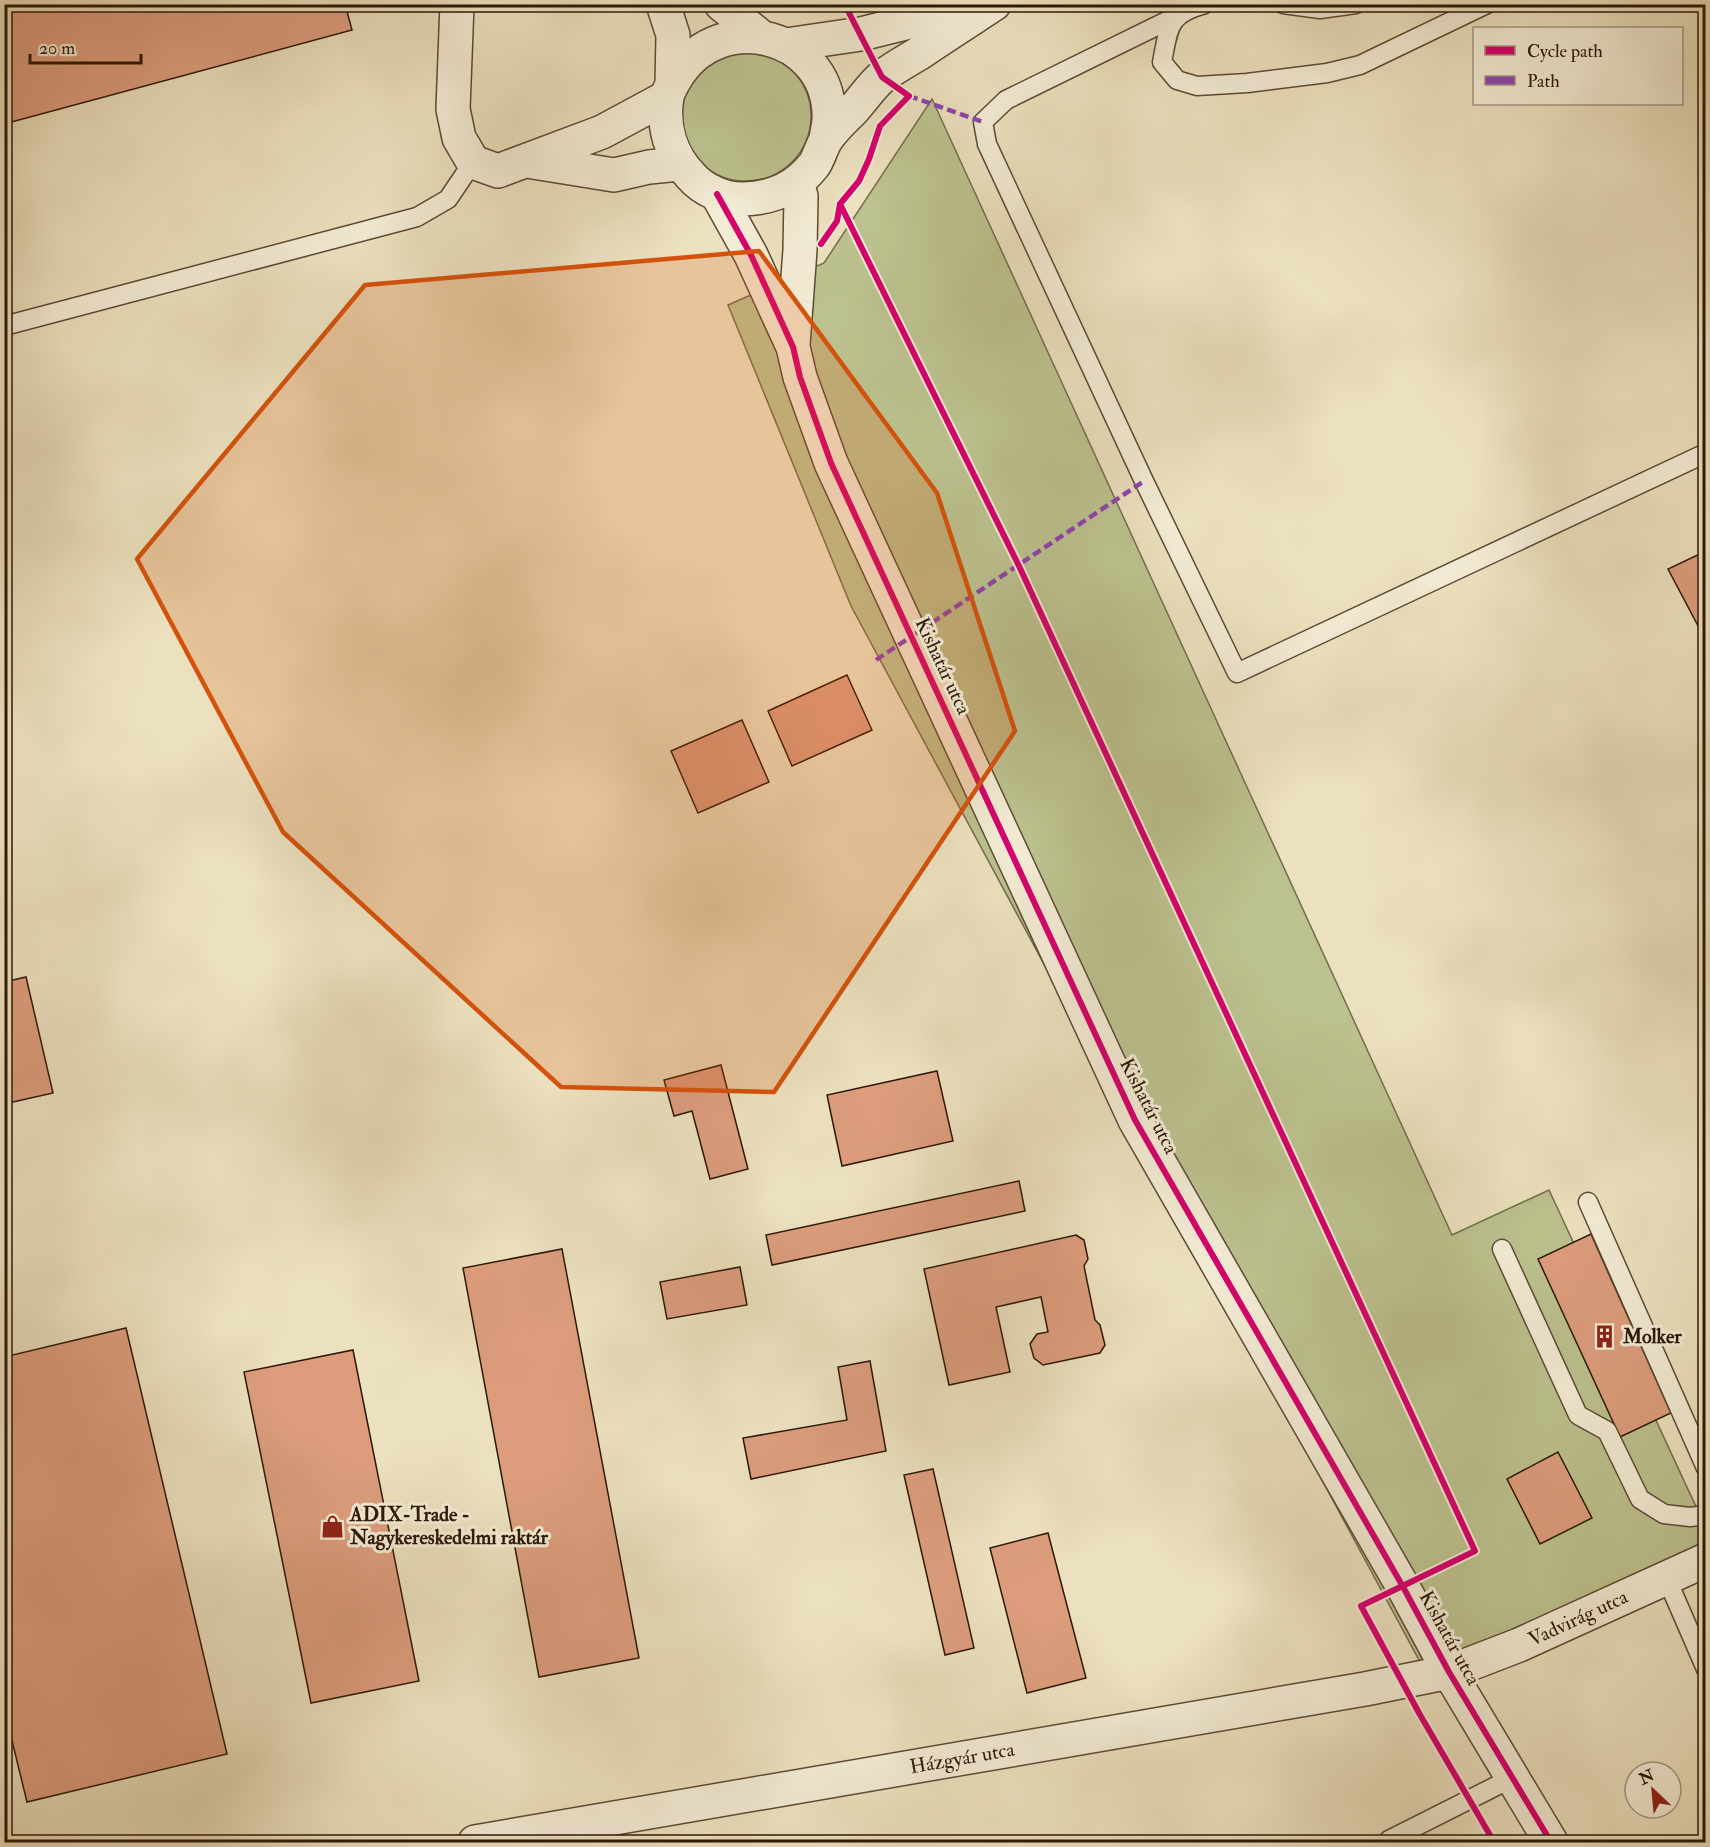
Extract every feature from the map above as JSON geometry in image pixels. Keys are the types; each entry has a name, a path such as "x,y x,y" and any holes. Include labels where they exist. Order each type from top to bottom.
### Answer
{"street":[{"path":"457,4 453,109 459,138 473,162 498,171 602,132 670,91 686,63 708,45 733,37 773,41 861,34 978,4"},
{"path":"663,4 673,36 666,132 679,164 696,182 717,194 738,199 759,198 779,193 797,182 815,163 826,140 882,76 994,4"},
{"path":"721,4 808,63 823,86 829,112 826,140"},
{"path":"523,160 614,175 649,167 679,164"},
{"path":"793,346 800,250 801,196 797,182"},
{"path":"717,194 751,255 793,346"},
{"name":"Kishatár utca","path":"793,346 800,377 831,463 1135,1120 1449,1672 1551,1842"},
{"name":"Vadvirág utca","path":"1449,1672 1519,1645 1706,1560"},
{"name":"Házgyár utca","path":"475,1842 1353,1691 1449,1672"}],"lane":[{"path":"1206,4 1195,7 1006,100 983,122 987,144 1144,481 1237,673 1706,453"},
{"path":"1283,4 1320,9 1356,4"},
{"path":"1179,15 1169,25 1162,62 1177,80 1197,86 1247,83 1327,73 1360,65 1487,4"},
{"path":"4,326 417,217 448,199 473,162"},
{"path":"1588,1202 1706,1468"},
{"path":"1502,1249 1578,1415 1607,1431 1640,1499 1664,1514 1690,1517 1706,1515"},
{"path":"1666,1577 1706,1669"},
{"path":"1391,1842 1389,1840 1512,1778"}],"highlighted area":[{"path":"759,251 937,493 1015,731 774,1092 561,1087 283,832 137,559 365,285"}],"green space":[{"path":"746,51 771,56 792,70 806,91 811,116 806,141 792,162 771,176 746,181 721,176 700,162 686,141 681,116 686,91 700,70 721,56"},
{"path":"932,99 1452,1235 1549,1190 1705,1526 1705,1548 1433,1686 851,606 728,305 824,263"}],"building":[{"path":"4,4 345,4 352,30 4,124"},
{"path":"1706,551 1706,641 1668,569"},
{"path":"847,675 872,730 792,766 768,711"},
{"path":"742,720 769,782 698,813 671,751"},
{"path":"26,977 53,1093 4,1104 4,982"},
{"path":"721,1065 748,1169 710,1179 692,1111 674,1116 664,1080"},
{"path":"937,1071 953,1141 842,1166 827,1095"},
{"path":"1019,1181 1025,1211 772,1265 766,1235"},
{"name":"Molker","path":"1591,1234 1671,1413 1620,1437 1538,1259"},
{"path":"1076,1235 1084,1240 1088,1259 1084,1266 1095,1320 1100,1325 1105,1345 1100,1353 1043,1365 1034,1358 1030,1344 1037,1334 1048,1332 1041,1297 996,1307 1010,1372 949,1385 924,1269"},
{"path":"562,1249 639,1658 539,1677 463,1268"},
{"path":"740,1267 747,1305 667,1319 660,1282"},
{"path":"126,1328 227,1754 27,1802 4,1708 4,1357"},
{"name":"ADIX-Trade - Nagykereskedelmi raktár","path":"353,1350 419,1681 311,1703 244,1372"},
{"path":"870,1361 886,1451 751,1479 743,1438 847,1420 838,1367"},
{"path":"1558,1452 1592,1518 1540,1544 1507,1479"},
{"path":"933,1469 974,1648 945,1655 904,1475"},
{"path":"1048,1533 1086,1678 1027,1693 990,1548"}],"marked path":[{"path":"909,96 983,122"},
{"path":"876,660 1144,481"}],"cycle path":[{"path":"814,4 821,7 846,7 882,77 909,96 880,126 859,181 840,204 837,221 821,244"},
{"path":"717,194 751,255 793,347 800,377 831,463 1135,1120 1402,1585 1449,1672 1551,1842"},
{"path":"840,204 1019,566 1475,1551 1361,1606 1419,1713 1494,1842"}],"place":[{"name":"Molker","path":"1605,1336"},
{"name":"ADIX-Trade - Nagykereskedelmi raktár","path":"332,1526"}]}
